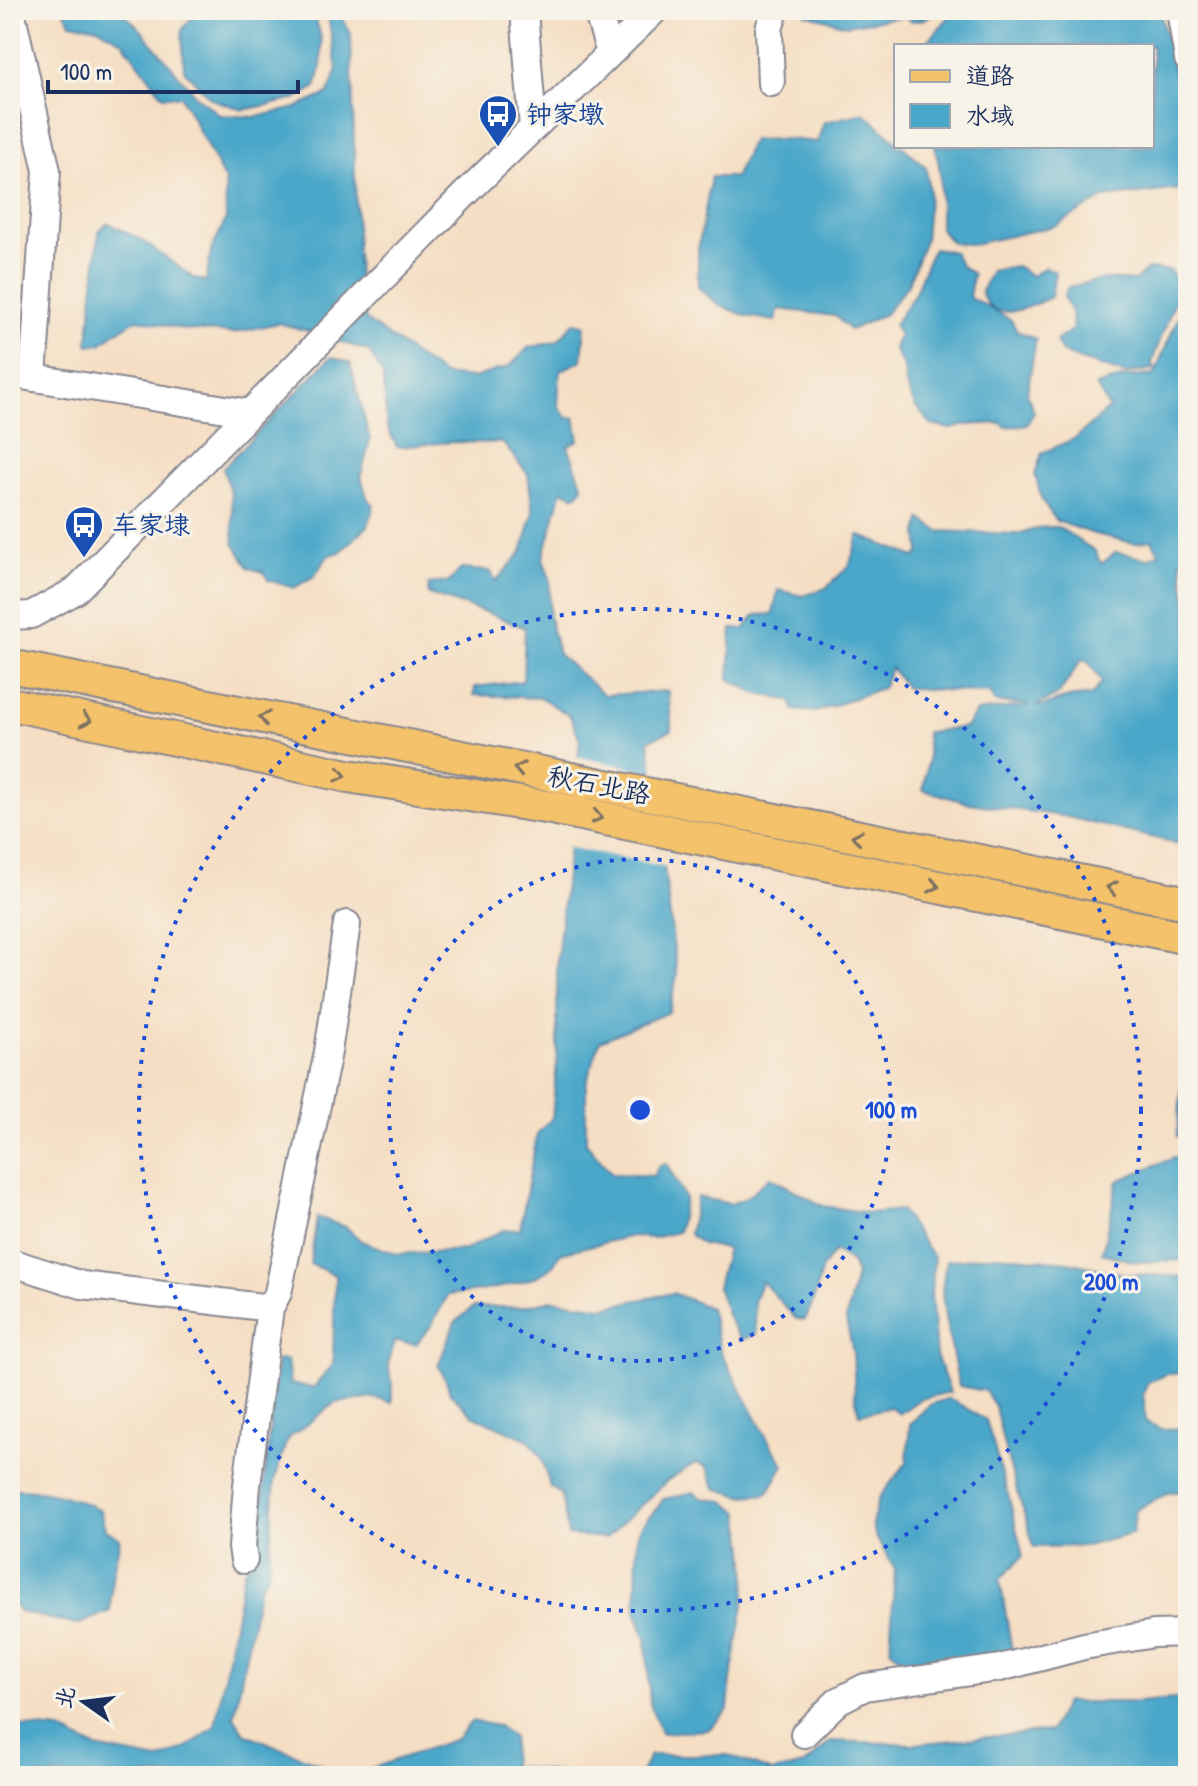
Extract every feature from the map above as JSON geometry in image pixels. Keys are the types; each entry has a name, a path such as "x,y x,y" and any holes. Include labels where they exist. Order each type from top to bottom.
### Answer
{"main road":[{"name":"秋石北路","path":"10,666 1188,903"},
{"name":"秋石北路","path":"10,704 348,776 552,808 1188,938"}],"street":[{"path":"11,10 47,171 22,376 250,413"},
{"path":"524,10 533,128"},
{"path":"597,10 610,53"},
{"path":"10,616 31,615 75,591 464,195 655,10"},
{"path":"771,83 769,29 775,10"},
{"path":"1180,10 1188,59"},
{"path":"244,1560 242,1547 247,1485 270,1308 278,1293 328,1052 347,924"},
{"path":"10,1262 82,1285 270,1308"},
{"path":"804,1734 838,1701 865,1687 1000,1668 1084,1646 1154,1634 1188,1633"}],"water":[{"path":"63,10 120,10 141,30 196,96 220,115 255,117 296,108 328,94 337,69 327,10 338,10 351,34 358,285 366,320 443,375 473,378 510,366 528,348 558,341 574,322 585,326 582,360 560,371 558,405 567,418 575,417 579,440 568,446 583,487 575,496 562,490 543,559 550,579 549,617 558,654 604,695 668,691 672,730 649,740 677,975 669,1012 600,1041 586,1084 586,1143 612,1174 653,1176 660,1165 666,1163 685,1198 678,1232 652,1238 632,1236 560,1253 551,1268 528,1280 448,1295 431,1326 416,1344 395,1341 388,1364 392,1403 374,1398 335,1403 287,1439 275,1480 268,1575 259,1587 234,1717 244,1733 337,1771 367,1770 456,1739 472,1721 498,1726 513,1738 511,1766 586,1776 10,1776 10,1725 60,1730 96,1748 159,1760 187,1748 215,1726 244,1570 256,1557 277,1360 287,1360 290,1384 313,1388 333,1365 335,1275 310,1264 317,1217 346,1227 361,1241 397,1254 465,1250 503,1230 520,1229 537,1134 552,1118 557,1062 557,961 580,739 570,716 541,698 474,695 475,687 523,681 525,628 428,594 429,584 449,582 461,569 490,571 496,581 522,552 533,513 528,474 503,443 452,442 397,447 387,427 383,375 369,351 278,323 234,333 187,330 138,319 101,344 88,345 99,231 108,223 142,240 195,279 206,281 211,251 226,219 225,181 181,96 163,96 123,42 97,27 71,23"},
{"path":"198,10 312,10 322,48 316,87 293,100 243,110 211,99 184,70 182,30"},
{"path":"803,10 939,10 925,19 911,21 906,16 846,25 806,14"},
{"path":"952,10 1160,10 1181,103 1188,107 1188,188 1104,198 1055,226 974,244 952,243 940,229 940,171 935,148 1154,148 1154,44 929,44"},
{"path":"864,113 894,139 894,148 904,148 926,167 929,193 925,240 908,284 885,314 850,330 835,316 779,309 776,321 747,316 718,305 698,287 698,249 711,177 735,177 752,140 817,142 824,122"},
{"path":"933,248 954,252 960,265 973,274 969,297 1011,320 1017,331 1036,339 1027,394 1034,412 1027,425 1006,427 1001,423 951,429 932,425 915,406 906,385 904,368 894,349 899,335 894,324 914,295"},
{"path":"1016,266 1032,276 1045,267 1055,272 1051,297 1022,309 1002,312 994,309 981,292 991,271"},
{"path":"1147,269 1169,270 1181,285 1152,362 1153,369 1125,374 1062,352 1056,341 1073,329 1071,312 1064,297 1068,287 1105,279 1135,281"},
{"path":"1188,294 1188,551 1181,561 1188,605 1188,846 1063,816 969,803 923,790 928,760 926,732 966,727 976,712 1029,705 994,702 991,693 906,688 891,668 882,688 816,712 794,710 791,701 755,693 729,679 732,629 744,629 756,615 773,614 778,590 803,596 826,588 849,566 859,535 915,557 920,552 918,533 921,519 939,531 1016,534 1058,527 1095,551 1101,564 1116,552 1148,559 1159,553 1152,540 1134,543 1056,521 1042,500 1035,474 1042,453 1076,438 1109,408 1096,386 1125,377 1154,375","holes":["1082,659 1088,661 1102,682 1092,695 1036,706 1059,694"]},
{"path":"331,357 350,363 370,440 361,476 367,498 374,505 368,526 340,552 329,555 314,576 294,588 268,580 264,572 249,568 234,543 231,495 223,468"},
{"path":"1188,1018 1188,1140 1177,1136"},
{"path":"1174,1157 1188,1157 1188,1260 1136,1262 1102,1253 1118,1181"},
{"path":"770,1177 823,1206 869,1213 901,1210 934,1259 931,1293 936,1355 950,1392 920,1399 899,1414 891,1407 860,1414 855,1397 853,1352 846,1320 856,1274 851,1262 834,1251 822,1268 805,1320 796,1319 762,1281 754,1300 756,1334 741,1340 717,1287 727,1249 702,1244 689,1234 697,1197 731,1204 746,1198"},
{"path":"997,1255 1067,1262 1124,1274 1188,1277 1188,1373 1168,1374 1148,1382 1143,1394 1146,1422 1161,1429 1188,1428 1188,1492 1169,1492 1136,1510 1132,1534 1085,1546 1034,1547 995,1406 985,1391 959,1386 945,1317 942,1291 946,1261"},
{"path":"673,1293 710,1308 721,1353 784,1465 767,1494 742,1496 715,1488 707,1467 696,1463 668,1480 606,1538 568,1535 561,1494 550,1487 541,1457 529,1440 474,1416 450,1393 438,1366 455,1322 474,1307 521,1307 552,1300 604,1307"},
{"path":"949,1398 986,1420 1009,1498 1023,1556 1000,1579 1012,1651 963,1663 904,1661 890,1649 895,1569 872,1524 879,1498 907,1462 910,1424 929,1405"},
{"path":"10,1489 56,1494 100,1510 105,1529 120,1539 112,1577 110,1611 77,1625 21,1612 10,1602"},
{"path":"694,1492 702,1498 724,1501 740,1512 746,1568 744,1602 728,1710 708,1730 661,1733 650,1704 646,1638 636,1611 637,1538 641,1526 663,1499"},
{"path":"1188,1698 1188,1776 639,1776 650,1755 728,1755 772,1772 804,1765 831,1741 913,1744 1051,1731 1065,1702"}],"pier":[{"path":"574,756 657,773 668,867 566,847"}],"place":[{"name":"钟家墩","path":"498,148"},
{"name":"车家埭","path":"84,559"}]}
